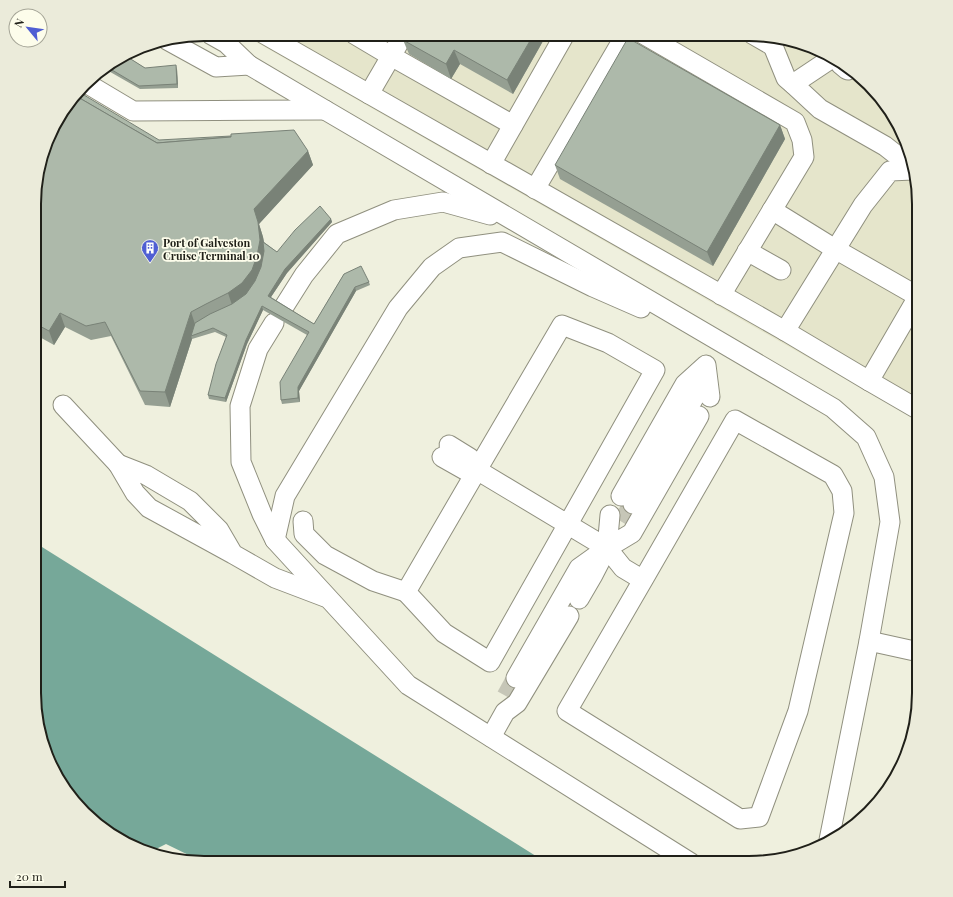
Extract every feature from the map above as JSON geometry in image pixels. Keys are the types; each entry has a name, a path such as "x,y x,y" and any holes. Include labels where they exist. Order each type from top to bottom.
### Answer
{"street":[{"path":"222,41 249,65 833,408 866,438 884,477 890,522 869,641 831,833"},
{"path":"276,41 721,294 912,406"},
{"path":"366,41 513,125"},
{"path":"369,94 400,41"},
{"path":"491,164 561,41"},
{"path":"536,189 622,41"},
{"path":"655,41 795,122 802,140 804,157 721,294"},
{"path":"774,43 786,78 820,109 885,146 906,164"},
{"path":"174,44 216,67 249,65"},
{"path":"793,84 827,61"},
{"path":"92,86 134,111 325,110"},
{"path":"785,331 863,205 890,171 908,169"},
{"path":"516,222 444,202 394,210 337,234 304,275 258,349 240,406 241,462 262,514 275,540 408,685 680,856"},
{"path":"772,210 835,249 912,293"},
{"path":"275,540 285,496 398,308 432,268 459,248 502,242 593,287 648,311 679,318"},
{"path":"747,251 781,270"},
{"path":"869,381 912,306"},
{"path":"303,521 304,534 324,555 373,581 406,592 444,633 490,662 655,370 608,343 562,324 406,592"},
{"path":"627,500 685,384 702,369 720,342"},
{"path":"702,369 710,397"},
{"path":"64,405 118,464 135,493 149,508 275,578 328,598"},
{"path":"516,678 579,568 607,548 632,533 699,416"},
{"path":"735,420 833,475 842,491 844,513 798,711 759,816 740,819 567,710 643,580 735,420"},
{"path":"445,451 470,458 477,470 607,548 623,568 643,580"},
{"path":"118,464 146,475 190,501 219,530 233,554"},
{"path":"579,599 607,548 616,519"},
{"path":"491,737 506,704 517,703 569,616"},
{"path":"869,641 912,650"}],"shaded area":[{"path":"254,41 760,41 781,44 811,53 840,68 872,97 885,113 900,142 909,172 912,193 912,417"}],"water":[{"path":"41,546 536,856 193,856 166,844 157,848 142,844 113,829 81,800 68,784 53,755 44,725 41,704"}],"building":[{"path":"405,41 530,41 507,80 454,50 446,64"},
{"path":"626,41 633,41 780,125 707,252 555,165"},
{"path":"130,59 145,68 176,65 177,84 139,86 111,70"},
{"path":"83,95 159,140 231,136 157,143 80,98"},
{"name":"Port of Galveston Cruise Terminal 10","path":"80,98 157,143 231,137 231,134 294,130 308,151 254,209 258,222 260,240 257,256 252,270 242,283 228,293 191,312 165,392 140,391 105,322 86,326 60,313 49,331 41,327 42,183 53,142 68,113"},
{"path":"320,206 331,219 285,269 268,296 314,324 344,274 361,266 369,282 355,287 298,387 298,398 281,400 280,382 309,332 262,306 246,340 225,398 208,395 216,364 227,335 213,328 191,336 195,323 232,304 246,294 255,281 261,267 264,251 263,242 277,252 295,230"}],"tunnel":[{"path":"622,522 633,504"},
{"path":"506,696 516,678"}],"place":[{"name":"Port of Galveston Cruise Terminal 10","path":"150,263"}]}
